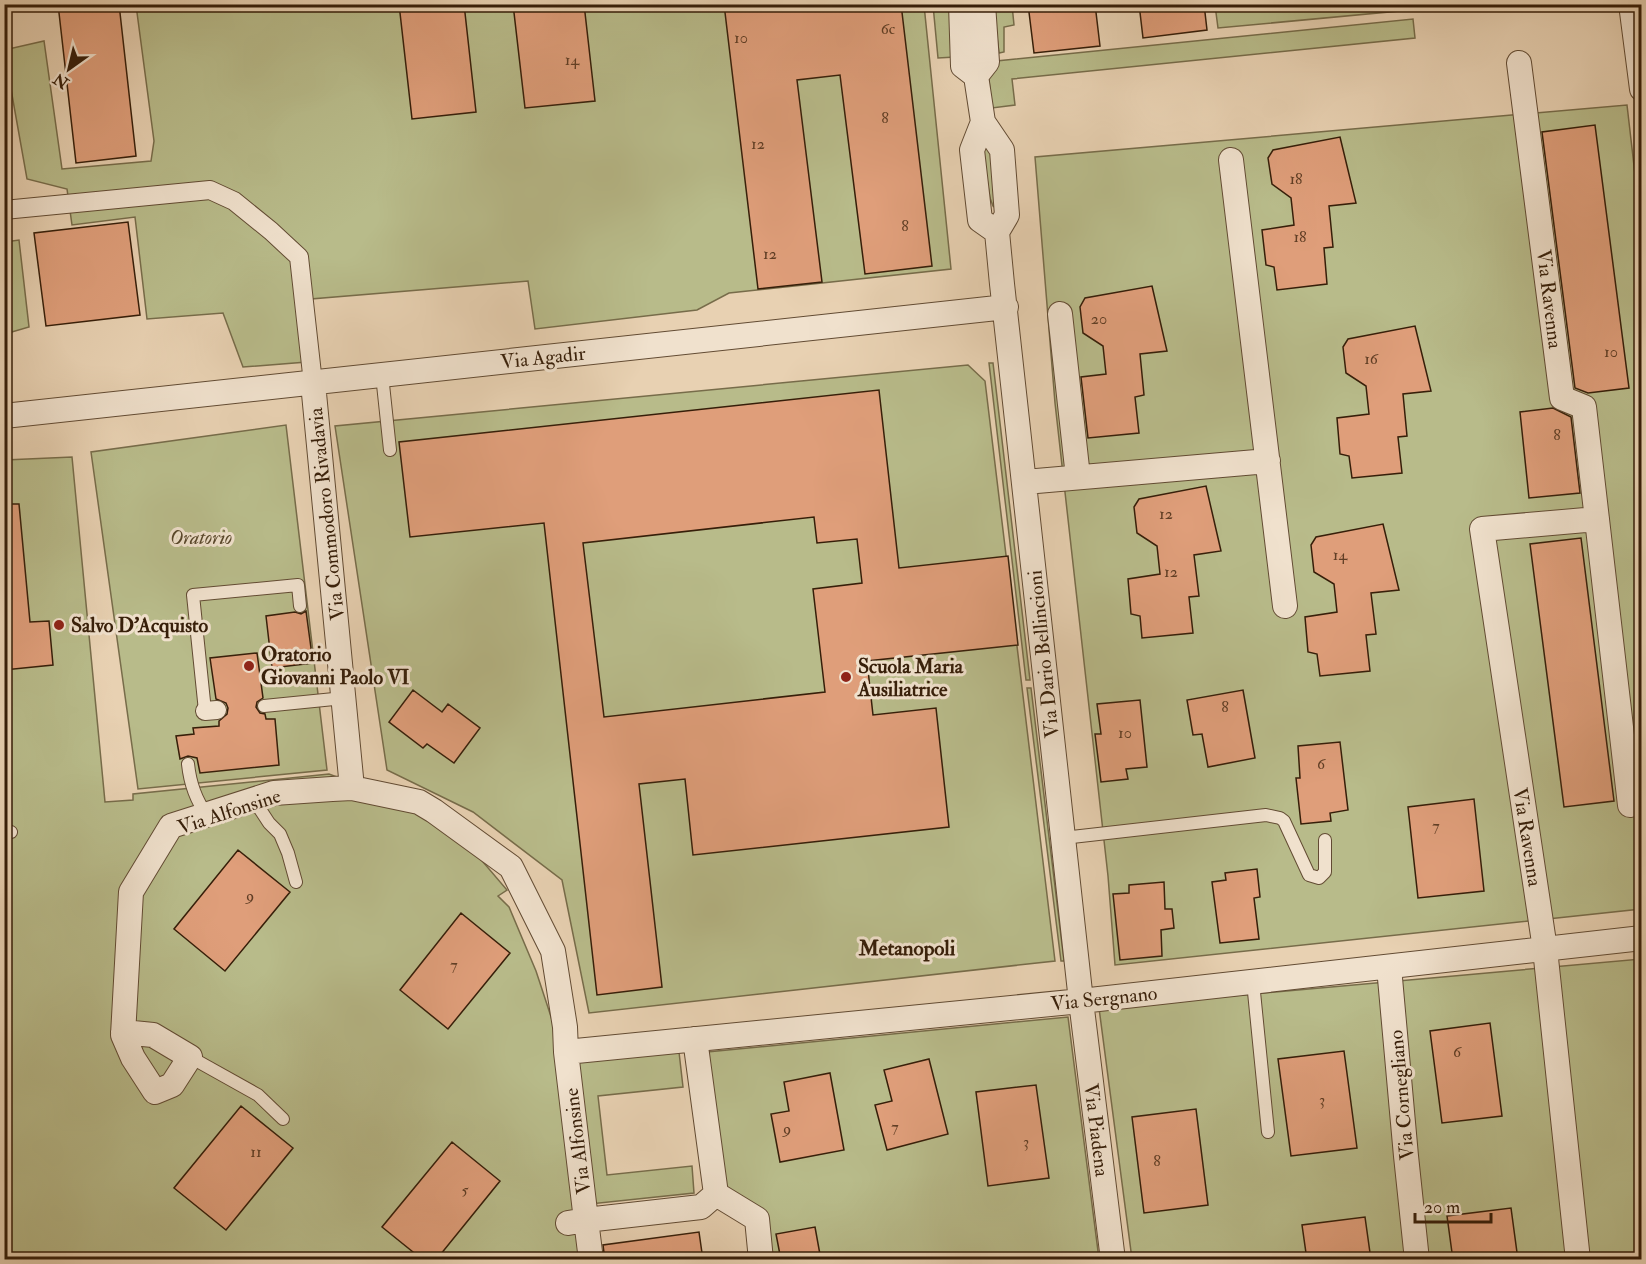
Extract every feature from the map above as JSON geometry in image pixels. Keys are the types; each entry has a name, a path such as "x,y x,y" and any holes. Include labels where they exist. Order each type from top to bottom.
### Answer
{"street":[{"path":"961,4 963,66 976,76 983,122 972,150 980,220 997,232 1006,308"},
{"path":"976,76 987,62 983,4"},
{"path":"1630,4 1641,89"},
{"name":"Via Ravenna","path":"1519,63 1562,398 1584,406 1630,805"},
{"path":"1231,160 1285,606"},
{"path":"4,210 210,190 234,201 298,257 313,383"},
{"name":"Via Agadir","path":"4,416 1006,308"},
{"name":"Via Dario Bellincioni","path":"1006,308 1081,1001"},
{"path":"1060,314 1078,477"},
{"name":"Via Commodoro Rivadavia","path":"313,383 352,788"},
{"path":"1025,482 1268,460"},
{"name":"Via Ravenna","path":"1578,1260 1545,949 1482,530 1597,519"},
{"name":"Via Alfonsine","path":"190,1056 172,1085 154,1092 133,1058 123,1032 131,892 171,826 274,794 352,788 418,802 434,811 510,867 553,951 566,1027 577,1221 591,1260"},
{"name":"Via Sergnano","path":"566,1052 1081,1001 1641,938"},
{"name":"Via Cornegliano","path":"1389,967 1417,1260"},
{"name":"Via Piadena","path":"1081,1001 1113,1260"},
{"path":"123,1032 153,1035 190,1056"},
{"path":"695,1039 716,1194 757,1219 761,1260"},
{"name":"Via Alfonsine","path":"577,1221 701,1207 716,1194"}],"lane":[{"path":"381,375 390,450"},
{"path":"211,711 193,596 298,585 300,606"},
{"path":"264,706 344,698"},
{"path":"188,764 192,788 207,815"},
{"path":"254,800 269,823 280,834 296,882"},
{"path":"1063,838 1266,815 1274,816 1284,821 1309,875 1319,878 1325,872 1325,840"},
{"path":"1253,982 1268,1132"},
{"path":"190,1056 258,1095 283,1119"}],"green space":[{"path":"1409,4 1410,10 1218,28 1215,5"},
{"path":"136,5 924,5 951,269 729,293 697,310 535,329 528,281 311,299 319,361 243,367 223,313 147,319 135,217 72,225 67,189 27,179 4,50 44,41 62,169 151,161 154,141"},
{"path":"933,5 954,5 955,57 938,58"},
{"path":"993,5 1012,5 1014,25 1004,27 1004,52 999,53"},
{"path":"1413,19 1415,38 1012,79 1015,105 992,108 987,62"},
{"path":"1627,105 1642,235 1641,909 1115,965 1108,876 1055,403 1035,157"},
{"path":"990,140 997,209 990,198 981,142"},
{"path":"19,240 29,327 5,334 5,242"},
{"path":"989,363 993,363 1030,680 1026,680"},
{"path":"968,365 985,381 1055,961 589,1013 562,880 473,812 387,770 335,426"},
{"name":"Oratorio","path":"286,425 327,770 138,789 91,452"},
{"path":"72,457 105,802 133,800 133,794 329,774 414,806 466,842 507,890 498,896 509,907 536,971 559,1041 582,1259 5,1260 5,460"},
{"path":"1027,688 1031,688 1064,961 1061,961"},
{"path":"1641,959 1641,1259 1132,1259 1099,1008"},
{"path":"1068,1017 1099,1259 767,1259 762,1220 725,1197 707,1052"},
{"path":"679,1052 683,1087 598,1096 607,1175 692,1166 694,1193 590,1204 571,1063"}],"building":[{"path":"58,4 119,4 136,156 76,163"},
{"path":"399,4 464,4 476,112 412,119"},
{"path":"513,4 584,4 595,101 525,108"},
{"path":"724,4 901,4 932,266 865,274 840,75 797,80 822,282 758,289"},
{"path":"1028,4 1095,4 1100,46 1034,53"},
{"path":"1139,4 1204,4 1207,30 1143,38"},
{"path":"1595,125 1629,388 1588,393 1575,388 1542,132"},
{"path":"1340,137 1356,203 1329,206 1333,247 1324,248 1327,284 1277,290 1274,267 1266,265 1262,230 1294,225 1291,198 1272,184 1268,158 1273,150"},
{"path":"128,222 140,315 46,326 34,233"},
{"path":"1152,286 1167,351 1140,354 1144,395 1135,397 1139,433 1088,438 1081,377 1106,374 1103,346 1083,333 1080,307 1085,298"},
{"path":"1415,326 1431,391 1403,394 1407,436 1398,437 1402,473 1352,478 1349,456 1340,454 1337,418 1369,414 1366,386 1346,373 1343,347 1348,339"},
{"name":"Scuola Maria Ausiliatrice","path":"879,390 899,568 1008,556 1018,645 867,661 873,715 936,708 949,827 693,855 685,779 639,784 662,987 597,995 544,523 410,537 399,442","holes":["814,517 817,543 857,539 862,583 813,589 825,692 604,717 583,543"]},
{"path":"1553,408 1571,417 1580,493 1529,498 1520,412"},
{"path":"1206,486 1221,551 1194,555 1199,596 1189,597 1193,633 1142,638 1140,616 1131,614 1128,579 1160,574 1157,546 1137,533 1134,507 1139,499"},
{"path":"4,504 19,504 30,622 49,621 53,665 4,670"},
{"path":"1383,524 1399,590 1371,593 1376,634 1366,635 1370,671 1320,676 1317,654 1308,652 1305,617 1337,612 1334,584 1314,572 1311,545 1316,537"},
{"path":"1581,538 1614,801 1564,807 1530,544"},
{"path":"306,611 313,663 272,668 266,616 295,612 301,614"},
{"path":"257,653 263,698 257,702 256,707 260,713 265,714 266,719 275,719 279,765 200,773 197,758 188,756 180,759 176,736 194,734 193,728 219,726 219,721 227,714 226,703 216,699 210,658"},
{"path":"413,690 442,712 448,704 480,728 454,763 427,744 423,748 389,722"},
{"path":"1243,690 1255,758 1208,767 1202,734 1193,735 1187,700"},
{"path":"1140,700 1147,767 1126,769 1128,779 1101,782 1095,734 1101,734 1097,704"},
{"path":"1340,742 1348,810 1330,813 1331,821 1301,824 1296,778 1300,778 1298,746"},
{"path":"1474,799 1484,891 1418,898 1408,807"},
{"path":"238,850 290,892 225,971 174,929"},
{"path":"1257,869 1260,897 1254,898 1259,939 1220,943 1212,882 1226,880 1225,873"},
{"path":"1164,882 1165,909 1172,909 1174,928 1161,930 1162,956 1120,960 1113,894 1129,893 1129,885"},
{"path":"461,913 510,953 448,1029 400,990"},
{"path":"1490,1023 1502,1116 1442,1123 1430,1031"},
{"path":"1344,1051 1357,1148 1291,1156 1278,1059"},
{"path":"929,1059 948,1134 887,1150 875,1105 892,1101 884,1070"},
{"path":"830,1073 844,1150 780,1162 771,1114 789,1111 784,1082"},
{"path":"1036,1085 1049,1178 988,1186 976,1092"},
{"path":"241,1106 293,1148 226,1230 174,1188"},
{"path":"1196,1109 1208,1205 1144,1213 1132,1117"},
{"path":"452,1142 500,1181 436,1260 423,1260 382,1227"},
{"path":"1511,1208 1518,1260 1453,1260 1447,1216"},
{"path":"1365,1217 1371,1260 1307,1260 1302,1225"},
{"path":"815,1227 821,1260 781,1260 776,1234"},
{"path":"699,1232 703,1260 605,1260 603,1245"}],"place":[{"name":"Salvo D'Acquisto","path":"59,625"},
{"name":"Oratorio Giovanni Paolo VI","path":"249,666"},
{"name":"Scuola Maria Ausiliatrice","path":"846,677"}],"district":[{"name":"Metanopoli","path":"907,948"}]}
